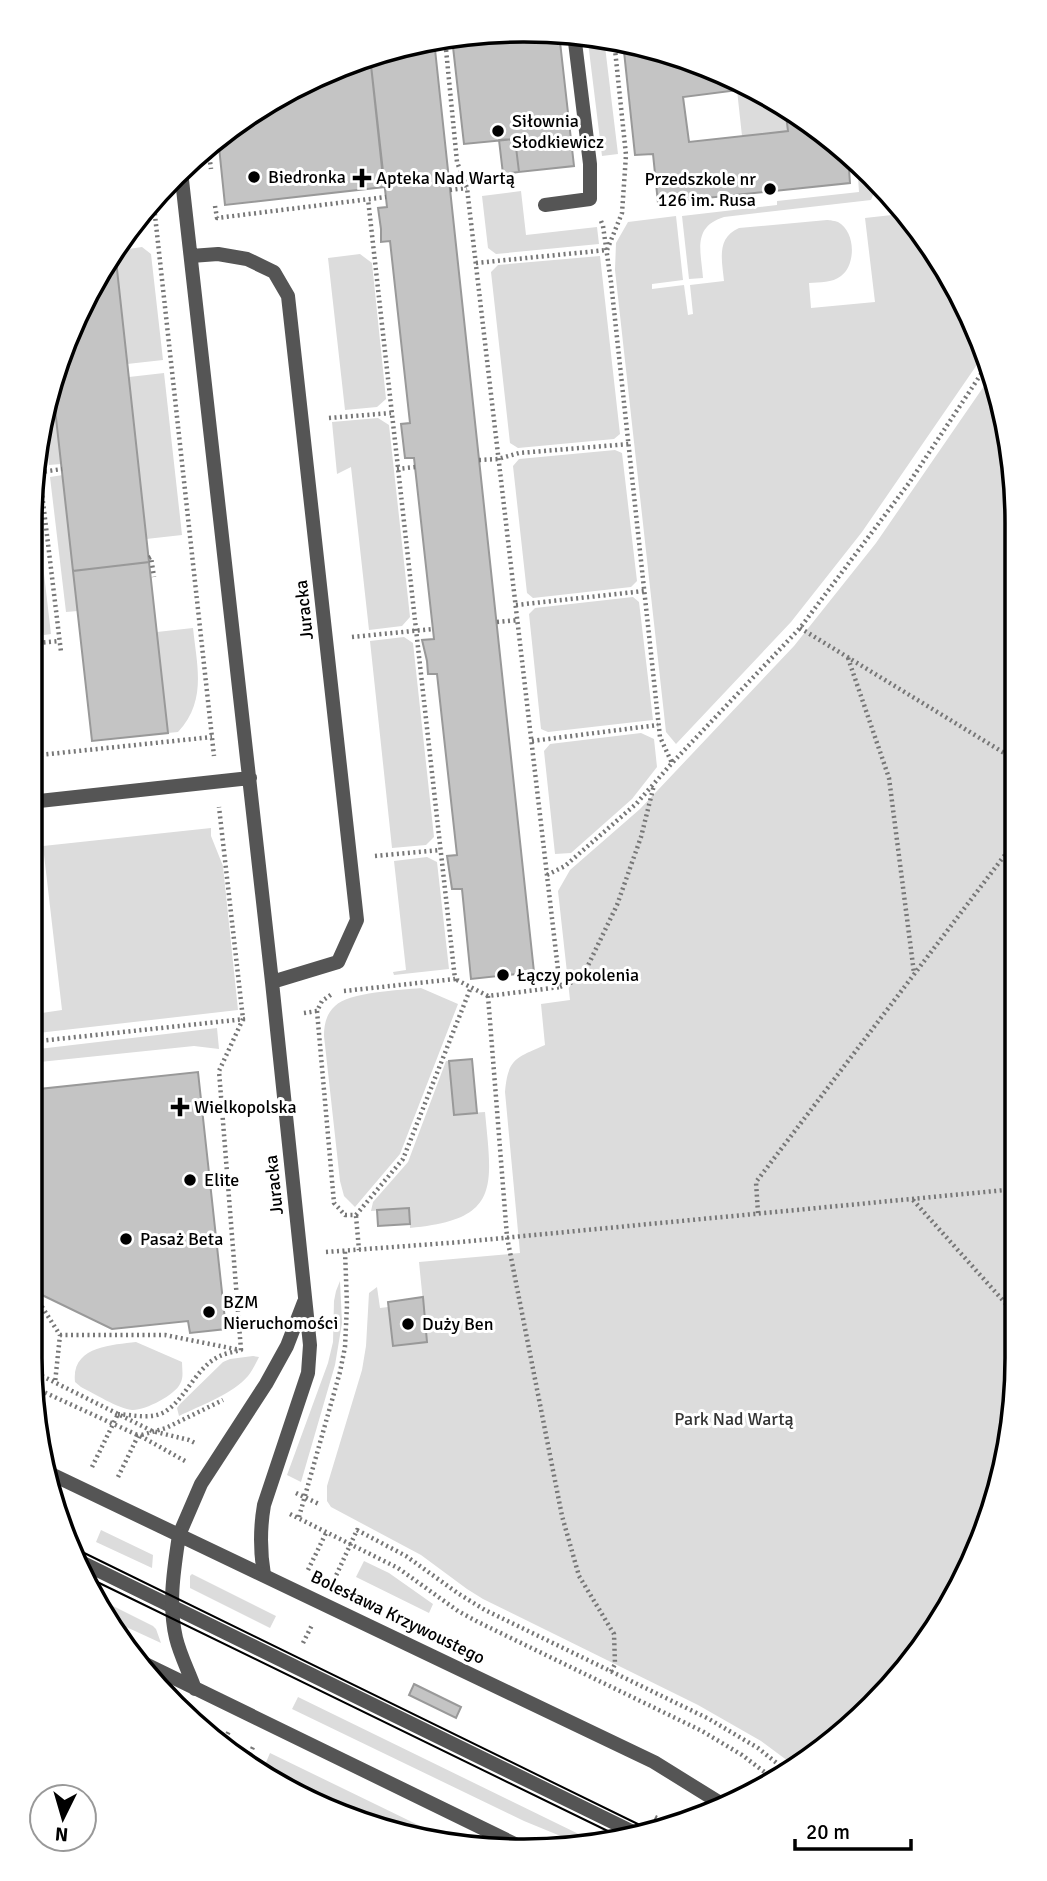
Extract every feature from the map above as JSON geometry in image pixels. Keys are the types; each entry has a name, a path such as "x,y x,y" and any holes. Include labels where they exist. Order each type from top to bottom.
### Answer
{"street":[{"path":"545,205 590,199 590,164 575,45"},
{"name":"Juracka","path":"182,184 250,778 310,1345 307,1373 261,1519 264,1575"},
{"name":"Juracka","path":"191,256 218,254 247,260 274,272 288,296 303,420 357,920 338,961 272,982"},
{"path":"42,801 250,778"},
{"name":"Juracka","path":"195,1689 176,1636 173,1608 173,1572 179,1535 201,1484 266,1384 287,1346 305,1301"},
{"name":"Bolesława Krzywoustego","path":"57,1477 654,1762 714,1799"},
{"path":"91,1567 625,1828"},
{"path":"157,1670 503,1838"}],"path":[{"path":"446,48 457,162 467,188 560,987"},
{"path":"210,158 211,170"},
{"path":"450,190 467,188"},
{"path":"214,194 217,218 386,197"},
{"path":"368,199 455,979"},
{"path":"590,199 603,226 658,725 660,737 672,763"},
{"path":"155,214 243,1019 219,1071 241,1350"},
{"path":"547,875 565,866 636,804 800,628 909,483 981,374"},
{"path":"303,420 391,413"},
{"path":"479,460 498,459 519,453 629,444"},
{"path":"397,469 415,467"},
{"path":"45,471 62,470"},
{"path":"42,512 61,652"},
{"path":"150,557 154,577"},
{"path":"516,605 644,591"},
{"path":"497,622 518,620"},
{"path":"800,628 1005,753"},
{"path":"327,640 433,629"},
{"path":"42,643 60,641"},
{"path":"848,657 890,778 915,974"},
{"path":"531,741 658,725"},
{"path":"42,755 212,737"},
{"path":"356,1215 345,1215 334,1203 317,1011 321,1001 340,991 455,979 488,996 560,987 582,978 617,905 642,837 654,783"},
{"path":"350,859 440,850"},
{"path":"758,1213 756,1182 1005,856"},
{"path":"471,987 403,1159 356,1215 359,1250 1005,1190"},
{"path":"488,996 507,1237 562,1516 579,1576 614,1634 615,1664 611,1672"},
{"path":"304,1013 317,1011"},
{"path":"42,1039 250,1018"},
{"path":"912,1199 1005,1303"},
{"path":"42,1307 60,1335 55,1383"},
{"path":"60,1335 165,1335 241,1350"},
{"path":"43,1377 118,1414 148,1417 165,1412 218,1357 241,1350"},
{"path":"43,1392 138,1436 166,1428 237,1394 266,1384"},
{"path":"357,1530 406,1556 485,1610 718,1724 758,1748 779,1765"},
{"path":"326,1533 398,1568 478,1622 702,1731 766,1773"}],"green space":[{"path":"589,46 605,49 618,154 602,156"},
{"path":"737,93 787,120 788,131 742,136"},
{"path":"858,177 874,193 871,200 724,217 714,221 707,227 701,241 703,278 689,279 682,216 859,192"},
{"path":"521,191 526,235 597,227 599,244 496,254 488,248 482,196"},
{"path":"892,215 924,256 940,283 968,339 977,364 862,532 791,622 676,744 666,732 615,270 616,243 628,222 676,216 683,280 652,284 652,289 684,285 688,315 693,314 690,285 724,281 722,250 732,232 739,228 836,221 844,227 851,241 849,264 846,271 837,278 809,283 811,308 875,302 865,218"},
{"path":"142,247 151,254 163,360 127,364 117,267 128,249"},
{"path":"360,254 372,263 386,399 377,407 345,410 328,258"},
{"path":"600,256 620,434 614,439 518,448 510,443 491,272 498,265"},
{"path":"164,373 182,535 146,539 129,377"},
{"name":"Park Nad Wartą","path":"984,385 1001,461 1005,524 1005,1358 1001,1420 989,1482 968,1542 924,1625 886,1675 864,1698 841,1720 787,1760 761,1741 698,1705 483,1599 421,1555 331,1507 327,1501 327,1486 362,1370 369,1293 377,1287 380,1308 388,1307 393,1346 427,1342 419,1262 520,1253 506,1081 515,1061 545,1045 541,1004 570,1000 558,891 570,870 640,809 794,646 876,543"},
{"path":"55,411 61,464 49,465 47,452"},
{"path":"378,418 389,425 410,617 402,626 369,630 351,467 337,474 332,422"},
{"path":"615,450 622,453 637,581 631,587 533,598 527,593 513,466 519,459"},
{"path":"63,475 78,611 66,612 50,477"},
{"path":"42,556 51,634 44,635 42,628"},
{"path":"633,597 639,602 653,720 548,732 541,729 529,614 535,608"},
{"path":"193,628 198,669 197,695 187,720 178,732 168,733 157,632"},
{"path":"404,637 413,643 434,837 426,845 392,848 370,641"},
{"path":"641,733 654,739 657,767 632,799 571,853 555,854 544,751 550,744"},
{"path":"211,828 211,836 223,866 238,1010 42,1033 42,1013 62,1010 43,846"},
{"path":"427,857 437,862 449,969 394,975 393,972 406,970 394,861"},
{"path":"421,988 458,1004 400,1154 355,1207 344,1196 340,1181 324,1036 326,1020 329,1013 342,1001 375,992"},
{"path":"217,1028 219,1049 194,1046 42,1062 42,1049"},
{"path":"446,1061 449,1061 454,1114 485,1112 488,1180 484,1195 476,1208 461,1217 440,1224 410,1228 409,1208 371,1211 373,1202 408,1162"},
{"path":"340,1281 342,1323 335,1365 301,1482 287,1475 328,1363 333,1342 334,1301"},
{"path":"136,1342 182,1362 181,1381 166,1397 144,1408 132,1410 120,1407 75,1382 75,1370 86,1354 105,1346"},
{"path":"259,1357 242,1382 225,1394 179,1416 177,1408 180,1404 223,1362"},
{"path":"101,1530 153,1555 152,1568 96,1542"},
{"path":"364,1561 389,1573 433,1604 429,1613 356,1577"},
{"path":"192,1574 276,1616 270,1628 190,1588"},
{"path":"111,1605 153,1626 161,1643 124,1626"},
{"path":"298,1697 582,1835 563,1837 524,1821 292,1709"},
{"path":"270,1753 427,1829 399,1823 339,1802 265,1764"}],"building":[{"path":"492,43 560,44 574,166 519,172 515,139 464,144 453,47"},
{"path":"435,50 534,972 471,979 462,889 452,889 447,856 457,855 437,674 428,674 422,640 434,639 414,458 405,458 401,424 410,423 390,241 381,242 378,208 387,207 371,67"},
{"path":"624,53 678,68 733,91 683,97 689,142 788,131 787,120 849,169 850,183 658,203 653,154 635,155"},
{"path":"371,67 384,187 225,205 219,150 283,107 339,79"},
{"path":"515,139 519,172 503,174 499,140"},
{"path":"117,267 149,562 73,571 55,411 79,339"},
{"path":"149,562 168,733 92,741 73,571"},
{"path":"472,1059 477,1113 454,1115 449,1061"},
{"name":"Pasaż Beta","path":"198,1072 226,1329 190,1333 188,1321 112,1329 42,1295 42,1089"},
{"path":"409,1208 410,1224 378,1226 377,1210"},
{"name":"Duży Ben","path":"423,1297 427,1342 393,1346 388,1302"},
{"path":"414,1684 461,1707 456,1718 409,1695"}],"tram line":[{"path":"84,1553 640,1825"},
{"path":"99,1583 609,1831"}],"place":[{"name":"Siłownia Słodkiewicz","path":"498,131"},
{"name":"Biedronka","path":"254,177"},
{"name":"Apteka Nad Wartą","path":"362,178"},
{"name":"Przedszkole nr 126 im. Rusa","path":"770,189"},
{"name":"Łączy pokolenia","path":"503,975"},
{"name":"Wielkopolska","path":"180,1107"},
{"name":"Elite","path":"190,1180"},
{"name":"Pasaż Beta","path":"126,1239"},
{"name":"BZM Nieruchomości","path":"209,1312"},
{"name":"Duży Ben","path":"408,1324"}]}
